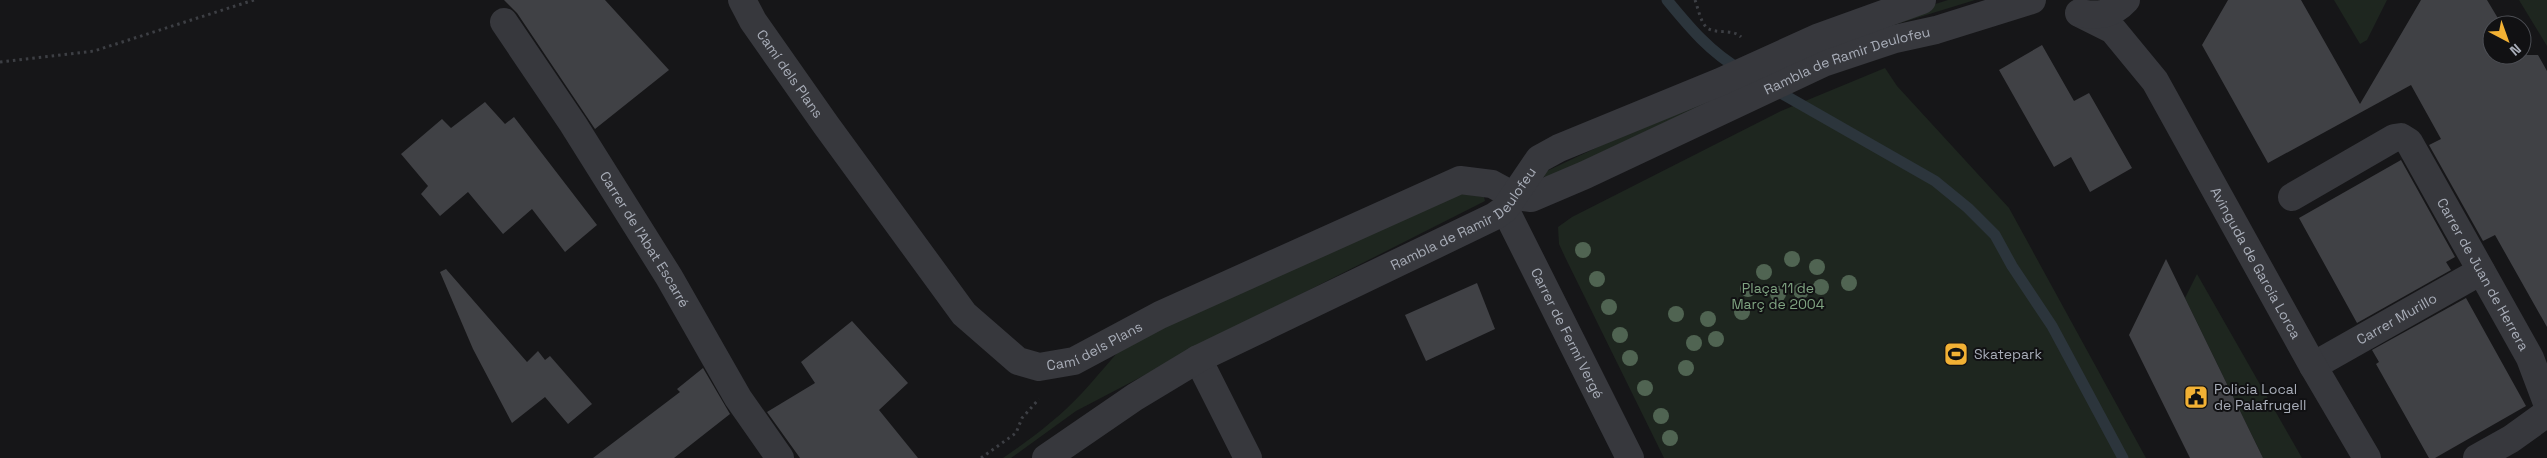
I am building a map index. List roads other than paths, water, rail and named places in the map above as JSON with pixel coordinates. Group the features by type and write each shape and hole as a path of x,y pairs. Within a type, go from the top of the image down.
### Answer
{"street":[{"name":"Camí dels Plans","path":"742,0 753,21 826,125 964,314 1018,361 1039,367 1074,361 1160,315 1460,180 1492,184 1516,201"},
{"name":"Rambla de Ramir Deulofeu","path":"1516,201 1528,173 1539,159 1546,155 1720,82 1837,30 1922,0"},
{"name":"Rambla de Ramir Deulofeu","path":"1046,458 1135,396 1198,359 1456,235 1516,201 1585,175 1823,62 1886,41 1936,30 2032,0"},
{"path":"2072,6 2102,15 2115,10 2126,0"},
{"name":"Avinguda de García Lorca","path":"2133,0 2133,24 2146,68"},
{"name":"Avinguda de García Lorca","path":"2072,6 2113,30 2156,81 2313,366 2367,458"},
{"name":"Carrer de l'Abat Escarré","path":"504,22 573,124 669,277 738,398 780,458"},
{"name":"Carrer de Juan de Herrera","path":"2292,197 2394,138 2401,137 2409,142 2530,358 2547,403"},
{"name":"Carrer de Fermí Vergé","path":"1516,201 1630,458"},
{"name":"Carrer Murillo","path":"2313,366 2481,271"},
{"path":"1198,359 1248,458"},
{"path":"2477,458 2511,438 2547,413"}],"waterway":[{"path":"1667,0 1692,30 1710,47 1741,70"},
{"path":"1772,88 1935,181 1968,208 1995,235 2012,266 2052,326 2123,458"}],"place":[{"name":"Skatepark","path":"1956,354"},
{"name":"Policia Local de Palafrugell","path":"2196,397"}],"park label":[{"name":"Plaça 11 de Març de 2004","path":"1778,296"}]}
